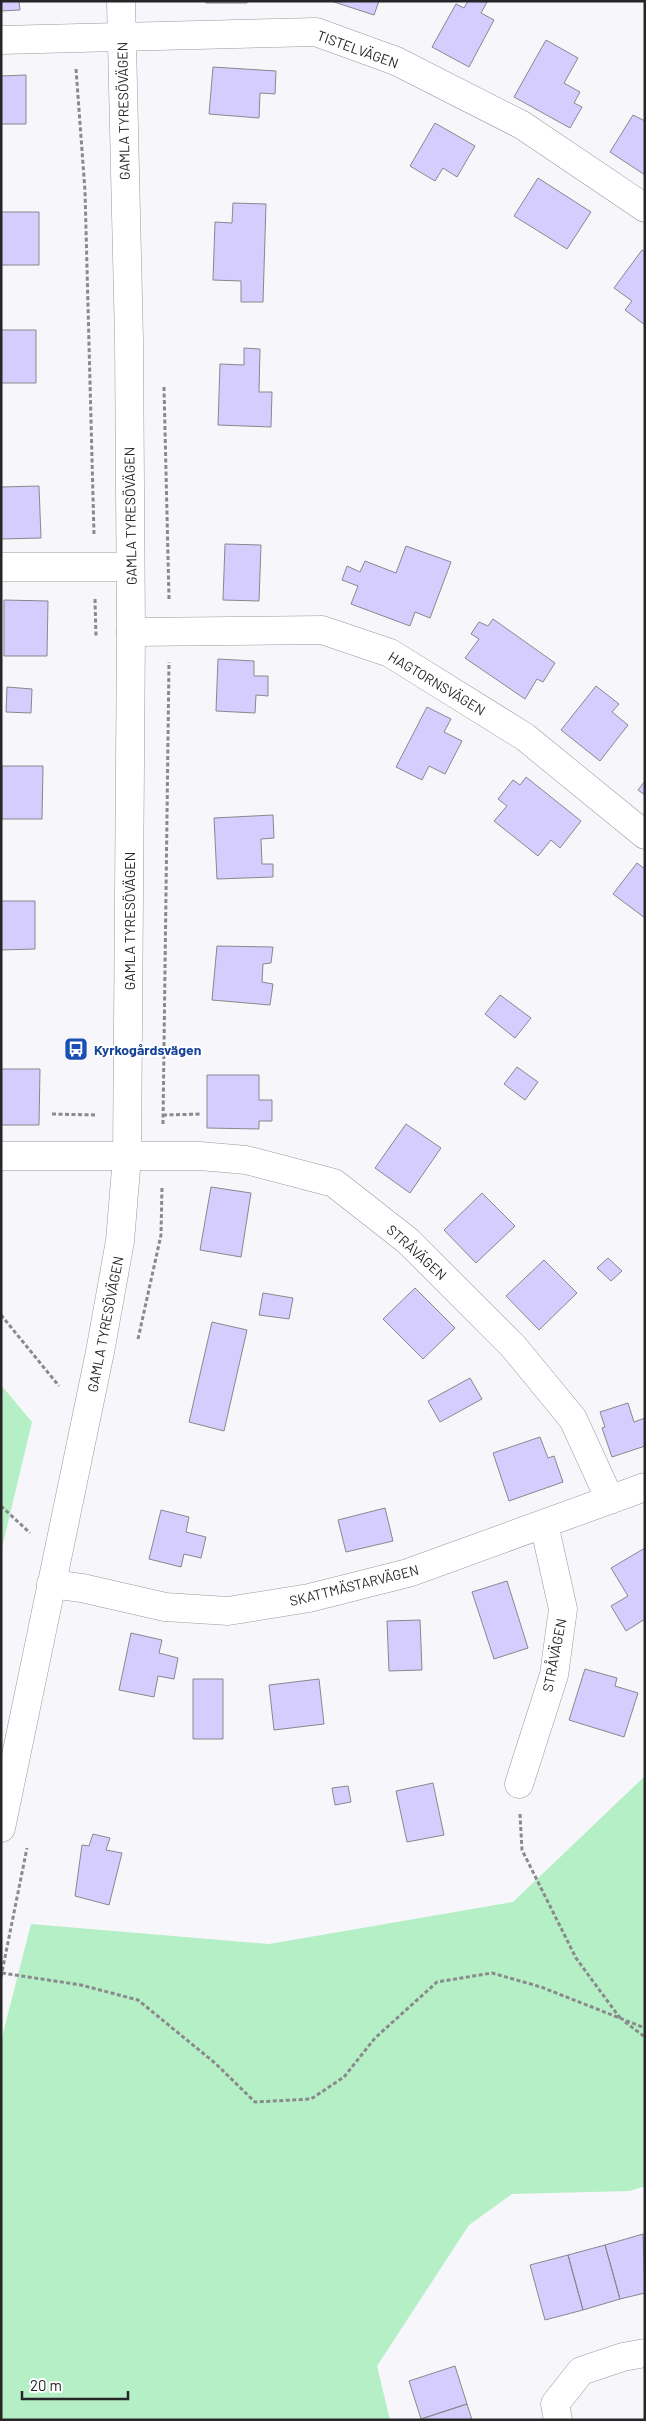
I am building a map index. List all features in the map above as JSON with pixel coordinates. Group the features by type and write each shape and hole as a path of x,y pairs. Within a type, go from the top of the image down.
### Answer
{"street":[{"name":"GAMLA TYRESÖVÄGEN","path":"1,1828 100,1352 117,1260 127,1157 132,632 129,340 121,1"},
{"name":"TISTELVÄGEN","path":"1,40 316,32 396,61 522,125 645,208"},
{"path":"1,567 130,566"},
{"name":"HAGTORNSVÄGEN","path":"132,632 322,630 390,653 525,736 645,835"},
{"path":"1,1156 127,1157"},
{"name":"STRÅVÄGEN","path":"127,1157 200,1156 246,1160 334,1183 408,1241 513,1346 573,1419 610,1500"},
{"name":"SKATTMÄSTARVÄGEN","path":"51,1584 82,1588 165,1606 228,1611 309,1598 408,1573 645,1486"},
{"name":"STRÅVÄGEN","path":"519,1784 554,1675 563,1609 544,1524"},
{"path":"558,2420 555,2404 581,2371 623,2357 645,2353"}],"path":[{"path":"74,38 85,191 96,644"},
{"path":"91,1156 93,1105"},
{"path":"1,1315 64,1392"},
{"path":"1,1506 31,1534"},
{"path":"29,1543 33,1524"},
{"path":"519,1784 522,1850 576,1958 621,2019 645,2037"},
{"path":"2,1972 81,1985 138,2000 215,2064 255,2102 311,2099 344,2077 375,2038 437,1982 492,1973 541,1987 645,2028"}],"green space":[{"path":"1,1385 32,1422 1,1552"},
{"path":"645,1776 645,2186 630,2191 512,2194 469,2225 377,2366 390,2420 1,2420 1,2041 31,1924 269,1944 513,1902"}],"building":[{"path":"1,1 19,1 20,10 1,11"},
{"path":"206,1 247,1 247,3 206,3"},
{"path":"331,1 379,1 374,15"},
{"path":"468,1 487,2 481,13 494,20 469,67 432,47 456,4 464,8"},
{"path":"546,40 578,58 564,83 580,92 574,103 582,107 570,128 514,97"},
{"path":"213,67 276,71 275,94 260,93 259,118 209,114"},
{"path":"26,75 26,124 1,124 1,76"},
{"path":"633,115 645,121 645,175 610,152"},
{"path":"435,123 475,146 457,177 443,168 435,181 410,166"},
{"path":"538,178 591,212 567,249 514,216"},
{"path":"233,203 266,204 263,302 241,302 241,281 213,280 215,222 232,223"},
{"path":"1,212 39,212 39,265 1,265"},
{"path":"642,250 645,252 645,325 625,310 632,301 614,288"},
{"path":"1,330 36,330 36,383 1,383"},
{"path":"244,348 260,349 259,392 272,392 271,427 218,425 220,364 244,365"},
{"path":"39,486 41,538 1,539 1,487"},
{"path":"225,544 261,545 259,601 223,600"},
{"path":"406,546 451,562 430,618 415,612 410,626 351,604 358,586 342,580 347,566 360,572 365,561 396,573"},
{"path":"4,600 48,601 47,656 4,656"},
{"path":"493,619 555,663 543,682 537,679 525,699 465,658 479,639 471,634 479,622 488,626"},
{"path":"218,659 254,661 254,676 268,676 268,696 256,695 255,713 216,711"},
{"path":"596,686 619,704 612,712 628,725 600,761 561,730"},
{"path":"7,687 32,689 31,713 6,712"},
{"path":"427,707 451,719 444,732 462,741 445,774 429,766 422,780 396,767"},
{"path":"2,766 43,766 42,819 2,819"},
{"path":"526,777 581,821 560,848 551,840 538,856 494,821 507,806 498,799 513,780 520,785"},
{"path":"645,781 645,795 638,790"},
{"path":"273,815 274,838 261,839 262,864 273,864 273,877 217,879 214,818"},
{"path":"637,863 645,869 645,918 613,894"},
{"path":"1,901 35,901 35,949 1,950"},
{"path":"217,946 273,947 271,963 263,964 262,982 273,984 270,1005 212,1000"},
{"path":"500,995 531,1018 515,1038 485,1014"},
{"path":"517,1067 538,1082 525,1100 504,1084"},
{"path":"1,1069 40,1069 39,1125 1,1125"},
{"path":"207,1075 259,1075 259,1100 272,1100 272,1121 259,1121 259,1129 207,1128"},
{"path":"406,1124 441,1148 410,1193 375,1168"},
{"path":"211,1187 251,1193 241,1257 200,1250"},
{"path":"482,1193 515,1226 476,1263 444,1230"},
{"path":"608,1258 622,1271 611,1281 597,1268"},
{"path":"544,1260 577,1293 539,1330 506,1296"},
{"path":"415,1288 455,1328 423,1359 383,1319"},
{"path":"263,1293 293,1298 289,1319 259,1315"},
{"path":"212,1322 247,1330 224,1431 189,1422"},
{"path":"470,1378 482,1399 440,1422 428,1401"},
{"path":"628,1403 634,1422 645,1418 645,1446 612,1457 602,1428 605,1427 600,1412"},
{"path":"540,1437 548,1458 554,1456 563,1482 509,1501 493,1453"},
{"path":"385,1508 393,1541 346,1552 338,1520"},
{"path":"161,1510 189,1517 186,1532 206,1537 201,1558 184,1554 181,1567 149,1559"},
{"path":"645,1548 645,1619 626,1631 611,1606 628,1596 611,1568"},
{"path":"507,1581 528,1648 494,1659 472,1592"},
{"path":"420,1620 422,1670 389,1671 387,1621"},
{"path":"131,1633 162,1640 159,1653 178,1658 174,1679 158,1676 154,1697 119,1690"},
{"path":"585,1669 617,1678 615,1686 638,1693 624,1737 569,1720"},
{"path":"193,1679 223,1679 223,1739 193,1739"},
{"path":"319,1679 324,1724 274,1730 269,1685"},
{"path":"433,1783 444,1835 407,1842 396,1791"},
{"path":"348,1786 351,1802 335,1805 332,1788"},
{"path":"93,1834 110,1838 106,1850 122,1853 109,1905 75,1896 82,1845 89,1846"},
{"path":"643,2234 645,2293 620,2299 605,2245"},
{"path":"605,2245 620,2299 583,2310 568,2255"},
{"path":"568,2255 583,2310 545,2320 530,2265"},
{"path":"455,2366 467,2404 421,2419 409,2381"},
{"path":"467,2404 472,2420 421,2419"}],"place":[{"name":"Kyrkogårdsvägen","path":"76,1049"}]}
